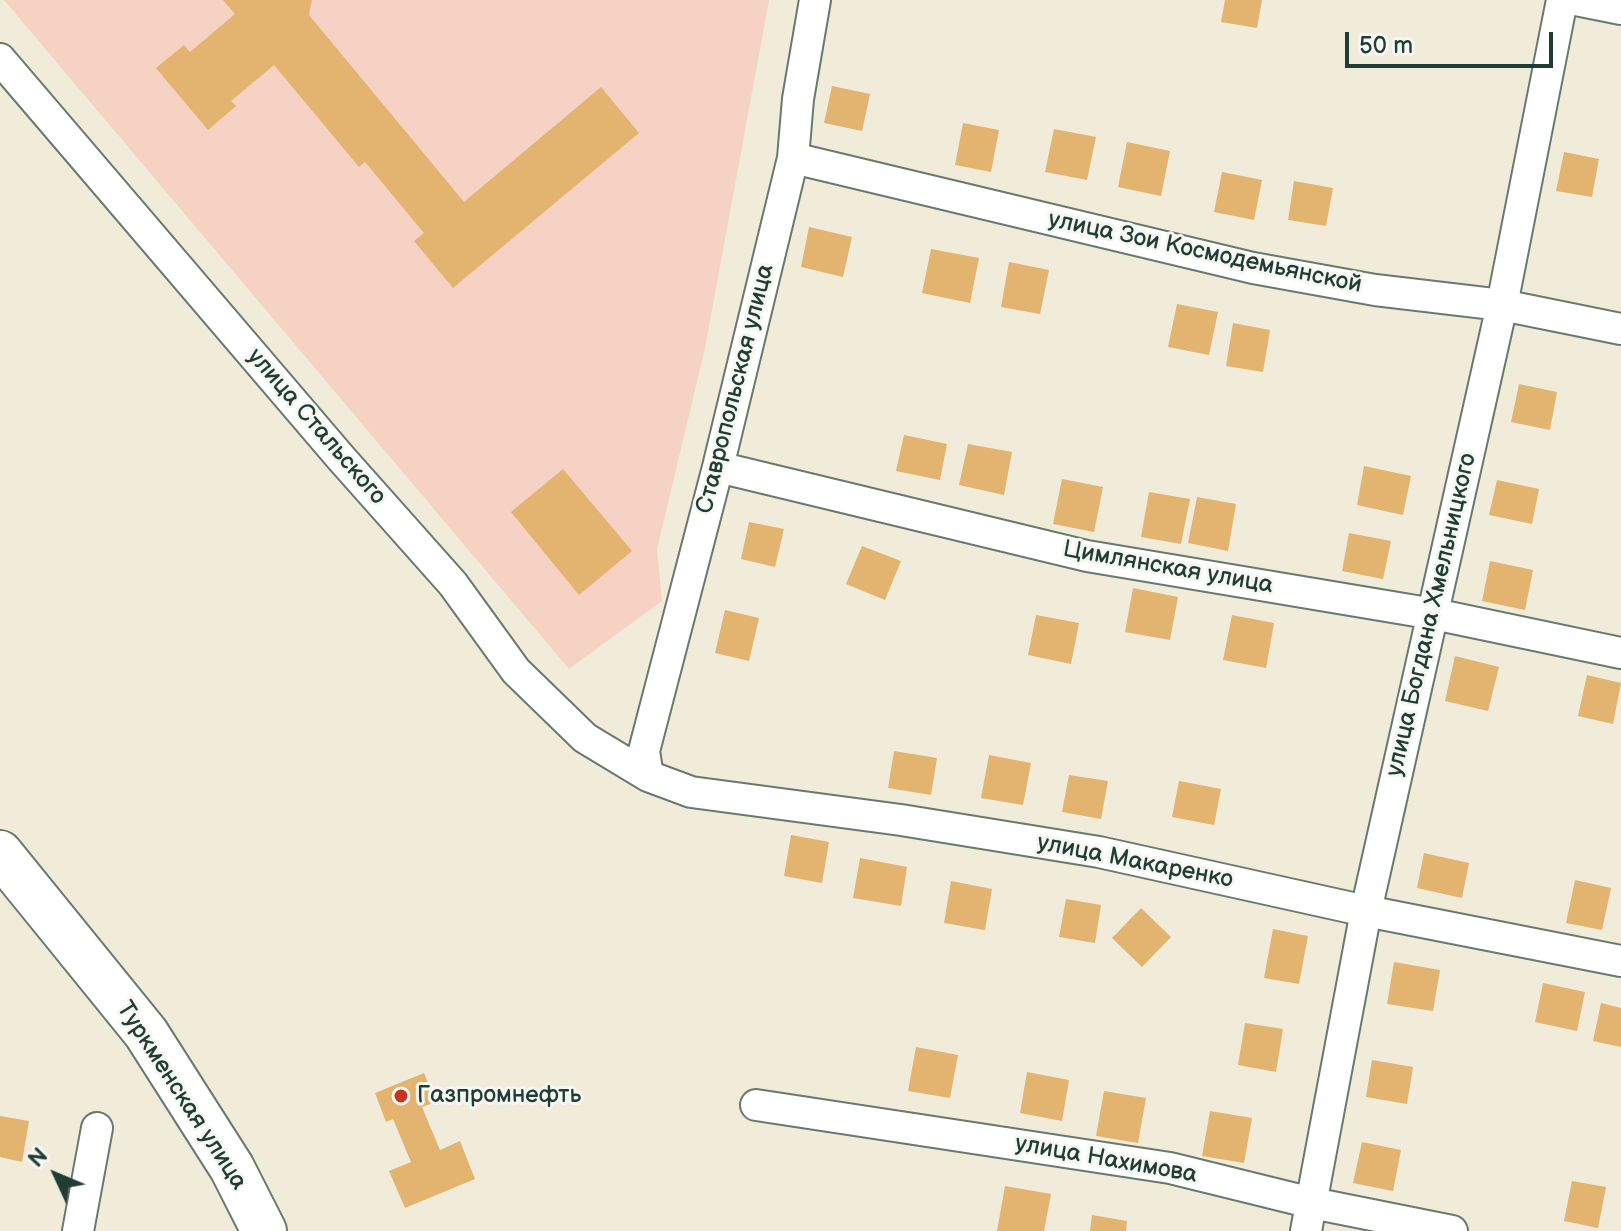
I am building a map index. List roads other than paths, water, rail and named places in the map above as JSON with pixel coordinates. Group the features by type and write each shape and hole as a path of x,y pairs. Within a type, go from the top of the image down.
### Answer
{"main road":[{"name":"Туркменская улица","path":"0,853 146,1033 232,1168 264,1231"}],"street":[{"name":"Ставропольская улица","path":"648,776 644,751 718,467 793,158 798,99 815,0"},
{"name":"улица Богдана Хмельницкого","path":"1309,1217 1366,911 1502,305 1562,0"},
{"path":"1576,0 1621,9"},
{"name":"улица Стальского","path":"0,59 341,458 453,584 516,671 585,738 648,776"},
{"name":"улица Зои Космодемьянской","path":"793,158 1253,268 1375,290 1502,305 1621,329"},
{"name":"Цимлянская улица","path":"718,467 1087,556 1434,614 1621,653"},
{"name":"улица Макаренко","path":"648,776 691,792 901,820 1099,852 1366,911 1621,961"},
{"name":"улица Нахимова","path":"756,1105 1170,1168 1309,1217 1452,1231"},
{"path":"78,1231 97,1128"}],"place":[{"name":"Газпромнефть","path":"401,1096"}]}
